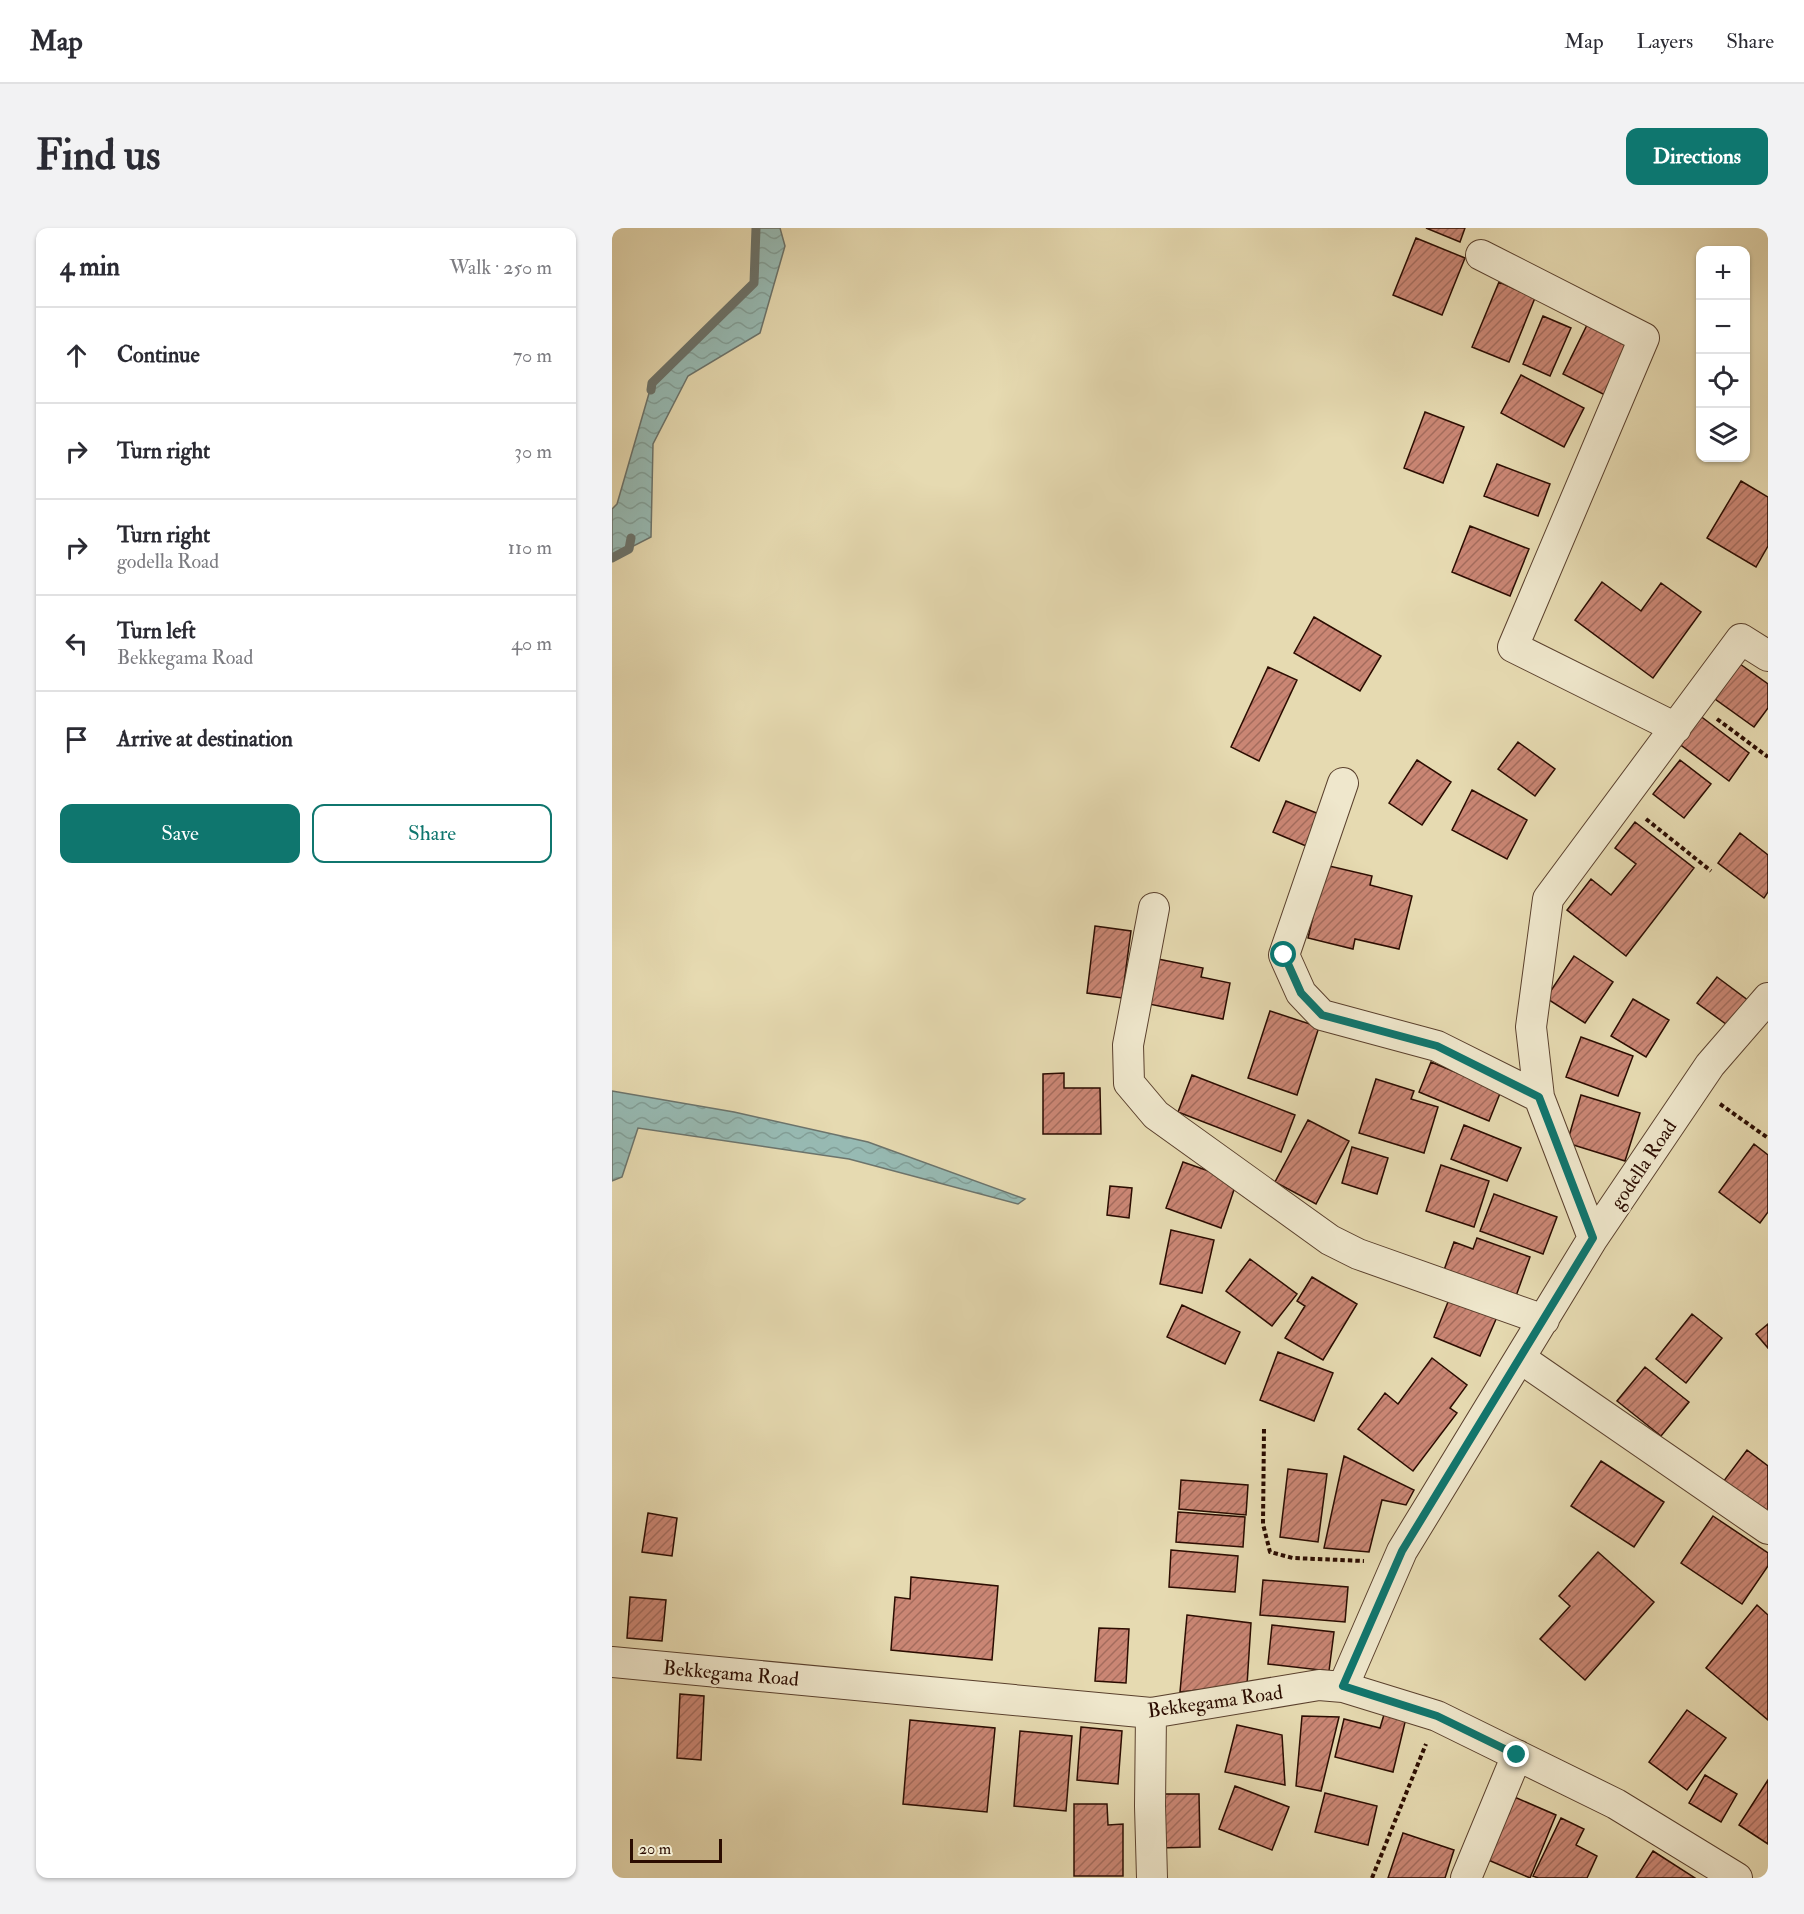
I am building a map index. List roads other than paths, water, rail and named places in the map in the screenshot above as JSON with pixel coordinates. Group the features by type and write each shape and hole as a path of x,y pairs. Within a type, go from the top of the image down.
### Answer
{"street":[{"path":"1481,255 1644,338 1513,647 1676,728"},
{"path":"1593,1238 1539,1097 1530,1027 1548,899 1741,639 1768,656"},
{"path":"1342,783 1284,955 1301,993 1322,1015 1437,1046 1539,1097"},
{"path":"1154,908 1128,1045 1129,1083 1156,1115 1330,1240 1359,1254 1544,1320"},
{"name":"godella Road","path":"1343,1686 1402,1551 1593,1238 1710,1065 1768,998"},
{"path":"1520,1358 1768,1529"},
{"name":"Bekkegama Road","path":"612,1662 1151,1713 1319,1685 1343,1686 1437,1716 1616,1804 1737,1878"},
{"path":"1151,1713 1152,1878"},
{"path":"1466,1878 1517,1755"}],"water":[{"path":"756,228 780,228 785,246 760,333 688,376 653,444 651,537 612,557 612,509 617,504 652,383 754,283"},
{"path":"612,1091 734,1112 868,1142 1025,1199 1018,1204 849,1159 638,1128 622,1177 612,1181"}],"waterway":[{"path":"651,390 652,383 754,283 756,228"},
{"path":"612,558 629,549 631,538"}]}
